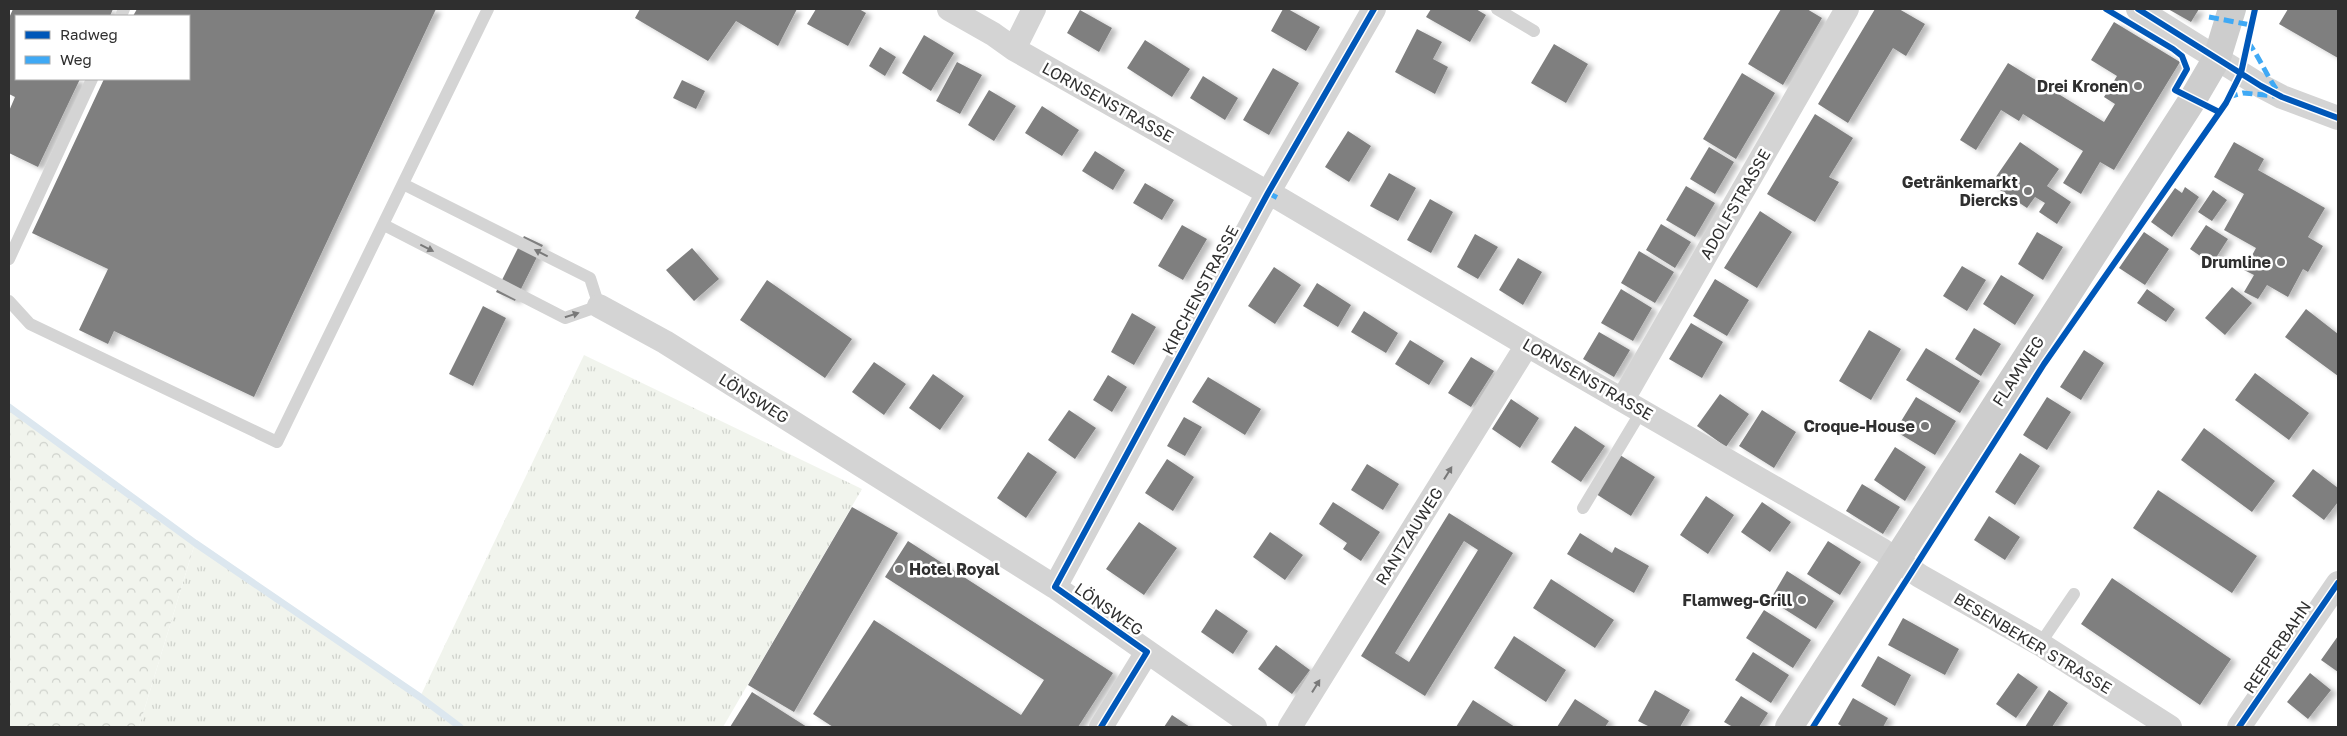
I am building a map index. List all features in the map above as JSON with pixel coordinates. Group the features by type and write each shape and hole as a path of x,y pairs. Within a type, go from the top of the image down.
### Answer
{"main road":[{"name":"FLAMWEG","path":"1789,727 2217,58 2232,9"}],"street":[{"name":"LORNSENSTRASSE","path":"949,9 993,34 1014,49 1274,196 1882,550 1895,561"},
{"path":"1014,49 1034,9"},
{"name":"KIRCHENSTRASSE","path":"1054,587 1274,196 1374,9"},
{"name":"ADOLFSTRASSE","path":"1632,405 1847,9"},
{"path":"2138,9 2282,97 2338,118"},
{"name":"LÖNSWEG","path":"599,306 665,342 1054,587 1255,727"},
{"name":"RANTZAUWEG","path":"1290,727 1527,345"},
{"name":"BESENBEKER STRASSE","path":"1895,561 2040,644 2170,727"},
{"name":"REEPERBAHN","path":"2239,727 2338,583"},
{"path":"1102,727 1147,652"}],"lane":[{"path":"9,301 30,324 277,442 488,9"},
{"path":"1497,9 1534,31"},
{"path":"9,259 92,80"},
{"path":"384,225 565,318 599,306 590,278 403,184"},
{"path":"1583,508 1632,405"},
{"path":"2040,644 2074,594"}],"green space":[{"path":"584,355 862,489 723,727 139,727 195,543 420,697"},
{"path":"9,407 195,543 139,727 9,727"}],"building":[{"path":"13,9 113,9 110,15 15,15 15,80 80,80 38,167 9,153 9,111 15,97 9,94 9,18"},
{"path":"137,9 436,9 254,397 114,331 108,344 79,330 108,269 32,233 104,80 190,80 190,15 134,15"},
{"path":"640,9 797,9 778,46 736,21 708,61 635,18"},
{"path":"816,9 859,9 866,13 848,46 807,24"},
{"path":"1283,9 1288,9 1320,27 1306,51 1271,31"},
{"path":"1431,9 1476,9 1486,15 1470,42 1426,17"},
{"path":"1781,9 1807,9 1822,18 1783,85 1748,64"},
{"path":"1875,9 1899,9 1925,24 1906,56 1893,48 1848,123 1818,104"},
{"path":"2168,9 2199,9 2191,22"},
{"path":"2288,9 2338,9 2338,58 2279,24"},
{"path":"1080,10 1112,28 1099,52 1067,33"},
{"name":"Drei Kronen","path":"2114,22 2180,62 2114,170 2100,162 2081,194 2063,183 2083,151 2023,114 2019,121 2001,110 1976,150 1960,140 2008,63 2104,122 2115,104 2104,97 2117,76 2091,60"},
{"path":"1417,29 1442,42 1433,59 1448,67 1435,94 1395,72"},
{"path":"924,35 954,53 931,91 902,73"},
{"path":"1145,40 1190,69 1172,97 1127,68"},
{"path":"1554,44 1588,64 1566,103 1531,83"},
{"path":"880,47 896,57 885,76 869,66"},
{"path":"957,62 982,75 960,114 936,101"},
{"path":"1273,68 1299,83 1269,135 1243,120"},
{"path":"1742,73 1775,93 1736,159 1703,139"},
{"path":"1203,76 1238,98 1225,120 1190,98"},
{"path":"682,80 705,91 696,109 673,98"},
{"path":"989,90 1016,106 994,141 968,125"},
{"path":"1042,106 1079,130 1062,156 1025,133"},
{"path":"1815,114 1853,138 1829,177 1839,182 1815,222 1767,194"},
{"path":"1348,131 1371,146 1349,182 1325,167"},
{"name":"Getränkemarkt Diercks","path":"2020,142 2059,169 2047,186 2071,202 2057,224 2039,212 2045,203 2035,197 2027,208 1991,184"},
{"path":"2234,142 2264,159 2258,170 2325,208 2308,237 2323,246 2308,272 2303,269 2288,297 2267,285 2258,299 2244,292 2254,275 2244,270 2256,248 2224,230 2244,194 2214,177"},
{"path":"1709,147 1734,162 1715,194 1690,179"},
{"path":"1095,151 1125,170 1113,190 1082,171"},
{"path":"1389,173 1416,188 1398,221 1370,206"},
{"path":"1145,183 1174,200 1162,220 1133,203"},
{"path":"1686,186 1715,203 1695,237 1666,220"},
{"path":"2185,187 2199,197 2172,237 2151,222 2175,188 2182,193"},
{"path":"2213,190 2227,200 2212,221 2198,212"},
{"path":"1430,199 1453,212 1431,253 1407,240"},
{"path":"1760,211 1792,232 1757,288 1724,268"},
{"path":"1661,224 1691,242 1675,268 1646,250"},
{"path":"1182,225 1207,239 1183,280 1158,266"},
{"path":"2206,225 2228,239 2212,264 2190,249"},
{"path":"2037,232 2063,247 2043,280 2018,264"},
{"path":"2144,232 2169,249 2145,285 2119,268"},
{"path":"1475,234 1498,247 1478,279 1457,267"},
{"path":"524,236 543,245 515,301 496,292"},
{"path":"692,248 719,279 694,301 666,270"},
{"path":"1639,251 1674,272 1655,303 1621,283"},
{"path":"1518,258 1542,272 1523,305 1499,290"},
{"path":"1962,266 1986,280 1967,311 1943,296"},
{"path":"1274,267 1301,285 1275,324 1248,306"},
{"path":"2001,275 2034,295 2015,325 1983,304"},
{"path":"1715,279 1749,300 1727,336 1693,316"},
{"path":"767,280 852,339 825,378 740,320"},
{"path":"1317,283 1351,305 1338,327 1303,306"},
{"path":"2232,287 2252,303 2225,335 2205,318"},
{"path":"1621,289 1652,308 1633,341 1601,323"},
{"path":"2147,289 2175,309 2166,322 2137,303"},
{"path":"483,306 506,318 473,386 449,374"},
{"path":"2306,309 2338,334 2338,376 2285,337"},
{"path":"1364,311 1398,333 1386,353 1351,332"},
{"path":"1132,313 1156,327 1134,365 1111,352"},
{"path":"1691,323 1723,342 1702,378 1669,359"},
{"path":"1974,328 2001,344 1981,376 1955,359"},
{"path":"1869,330 1901,349 1871,400 1839,381"},
{"path":"1599,332 1630,350 1614,377 1583,359"},
{"path":"1410,340 1444,361 1429,385 1395,364"},
{"path":"1926,348 1980,381 1960,413 1906,380"},
{"path":"2084,350 2104,363 2081,400 2060,387"},
{"path":"1471,357 1494,371 1471,407 1448,393"},
{"path":"874,362 906,384 884,415 852,392"},
{"path":"2255,373 2309,413 2289,440 2235,400"},
{"path":"933,374 964,396 940,430 909,408"},
{"path":"1108,375 1127,387 1112,412 1093,400"},
{"path":"1208,377 1261,409 1245,435 1192,402"},
{"path":"1720,394 1749,414 1726,447 1697,426"},
{"name":"Croque-House","path":"1916,397 1956,421 1935,455 1895,431"},
{"path":"2047,397 2071,412 2047,450 2023,435"},
{"path":"1511,399 1539,418 1520,448 1492,429"},
{"path":"1069,410 1096,428 1075,459 1048,440"},
{"path":"1762,410 1796,432 1774,468 1739,446"},
{"path":"1184,417 1202,427 1185,456 1167,446"},
{"path":"1575,426 1605,446 1581,482 1551,462"},
{"path":"2204,428 2275,481 2252,512 2181,460"},
{"path":"1895,447 1926,467 1905,501 1874,480"},
{"path":"1028,452 1057,472 1026,518 997,498"},
{"path":"2020,453 2040,466 2015,505 1995,492"},
{"path":"1620,455 1655,477 1631,516 1596,494"},
{"path":"1167,459 1194,477 1173,511 1145,493"},
{"path":"1367,464 1399,484 1383,510 1351,490"},
{"path":"2313,469 2338,488 2338,502 2324,520 2292,496"},
{"path":"1862,484 1900,507 1883,534 1846,511"},
{"path":"2158,490 2257,556 2232,593 2133,528"},
{"path":"1706,496 1734,515 1708,554 1680,535"},
{"path":"1333,502 1380,532 1361,561 1343,549 1347,543 1319,524"},
{"path":"1762,502 1791,522 1770,552 1741,532"},
{"path":"852,507 898,533 794,712 748,685"},
{"path":"1449,513 1513,553 1425,696 1361,656","holes":["1464,541 1478,550 1409,662 1395,653"]},
{"path":"1989,516 2020,537 2005,560 1974,540"},
{"path":"1139,522 1177,548 1144,595 1106,569"},
{"path":"1270,532 1303,555 1285,580 1253,557"},
{"path":"1580,533 1612,553 1615,547 1649,566 1634,593 1567,554"},
{"name":"Hotel Royal","path":"908,541 1113,673 1078,727 833,727 813,714 874,620 1021,715 1044,680 885,577"},
{"path":"1828,541 1861,562 1840,595 1807,574"},
{"name":"Flamweg-Grill","path":"1787,571 1834,601 1816,629 1770,600"},
{"path":"2112,578 2231,659 2200,705 2081,624"},
{"path":"1551,579 1614,620 1595,648 1533,608"},
{"path":"1216,609 1248,631 1233,654 1201,632"},
{"path":"1764,610 1811,640 1793,668 1746,638"},
{"path":"1903,618 1959,649 1945,675 1888,645"},
{"path":"1514,636 1566,670 1546,702 1494,668"},
{"path":"2338,636 2338,672 2321,660"},
{"path":"1276,645 1310,670 1292,694 1258,669"},
{"path":"1753,652 1789,675 1771,703 1735,680"},
{"path":"1878,656 1911,675 1895,706 1861,686"},
{"path":"2018,673 2038,687 2016,718 1996,704"},
{"path":"2310,673 2331,690 2308,719 2287,702"},
{"path":"1655,690 1690,710 1680,727 1650,727 1638,721"},
{"path":"2049,690 2068,703 2052,727 2025,727"},
{"path":"752,692 807,727 730,727"},
{"path":"1741,696 1768,713 1759,727 1733,727 1724,722"},
{"path":"1853,698 1888,718 1883,727 1843,727 1838,724"},
{"path":"1575,699 1609,721 1605,727 1557,727"},
{"path":"1473,700 1490,711 1515,727 1456,727"},
{"path":"1172,715 1190,727 1164,727"}],"waterway":[{"path":"9,407 195,543 420,697 460,727"}],"marked path":[{"path":"2209,17 2251,25"},
{"path":"2248,42 2279,93"},
{"path":"2228,97 2243,93 2275,96"},
{"path":"1268,193 1280,199"}],"cycle path":[{"path":"1101,727 1147,652 1055,587 1268,193 1374,9"},
{"path":"2106,9 2182,56 2187,69 2175,90 2219,112"},
{"path":"2138,9 2261,86 2282,97 2338,118"},
{"path":"1813,727 2044,364 2226,103 2241,73 2255,9"},
{"path":"2239,727 2338,583"}],"place":[{"name":"Drei Kronen","path":"2138,86"},
{"name":"Getränkemarkt Diercks","path":"2028,191"},
{"name":"Drumline","path":"2281,262"},
{"name":"Croque-House","path":"1925,426"},
{"name":"Hotel Royal","path":"899,569"},
{"name":"Flamweg-Grill","path":"1802,600"}]}
